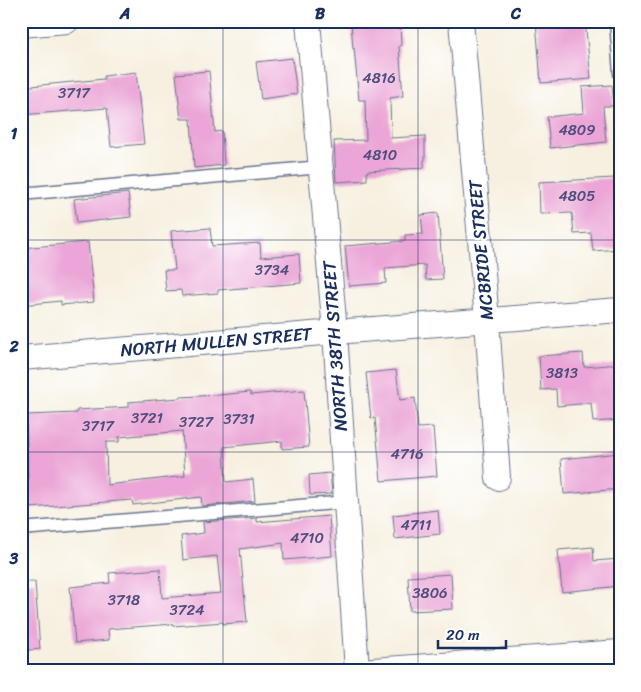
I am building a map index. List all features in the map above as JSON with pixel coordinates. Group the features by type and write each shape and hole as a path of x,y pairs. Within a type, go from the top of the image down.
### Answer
{"street":[{"path":"21,25 68,21"},
{"name":"NORTH 38TH STREET","path":"308,21 335,332 359,671"},
{"name":"MCBRIDE STREET","path":"461,21 487,320 498,478"},
{"name":"NORTH MULLEN STREET","path":"21,358 620,310"},
{"path":"359,671 620,652"}],"lane":[{"path":"616,21 620,74"},
{"path":"21,194 321,167"},
{"path":"21,529 347,502"}],"building":[{"path":"351,21 400,21 401,46 399,46 403,96 390,98 391,138 425,136 424,168 367,171 367,180 336,182 334,141 366,140 365,100 359,100"},
{"path":"536,21 585,21 591,79 541,83"},
{"path":"292,58 297,94 261,99 256,62"},
{"path":"209,71 215,132 222,131 224,165 194,168 191,119 181,119 176,74"},
{"path":"136,72 144,144 111,147 107,108 21,115 21,87 104,79 104,76"},
{"path":"612,85 614,106 603,106 606,142 550,148 547,117 584,113 582,87"},
{"path":"614,178 616,213 620,213 620,249 593,251 591,233 574,234 572,213 540,214 539,182"},
{"path":"128,193 131,217 77,223 74,199"},
{"path":"438,213 443,279 426,280 425,265 385,268 386,283 349,286 345,246 405,241 405,235 423,234 421,215"},
{"path":"210,228 212,246 260,243 261,257 299,254 301,283 218,290 218,293 182,296 181,290 166,291 164,270 175,270 171,231"},
{"path":"88,242 94,302 61,305 61,301 21,305 21,248"},
{"path":"583,353 584,367 620,364 620,420 593,422 591,403 557,406 556,389 541,390 539,356"},
{"path":"396,370 400,400 415,398 418,428 433,427 437,476 381,481 375,418 371,418 366,373"},
{"path":"304,390 309,447 282,449 282,441 224,447 226,482 253,479 255,501 202,506 201,497 133,505 132,500 30,508 27,480 26,415 77,413 77,410 129,407 129,402 180,397 250,392 251,395","holes":["182,431 185,476 107,485 106,442 119,442 119,437"]},
{"path":"620,453 620,489 564,494 561,459"},
{"path":"330,473 332,494 310,495 309,475"},
{"path":"438,510 440,534 395,539 393,515"},
{"path":"329,516 332,556 284,560 283,543 240,549 247,622 173,626 173,624 108,629 109,640 75,643 70,587 110,583 109,573 160,569 162,598 221,593 217,556 183,560 181,536 204,533 203,522 257,518 257,522"},
{"path":"593,547 594,561 620,559 620,586 562,592 558,550"},
{"path":"451,574 453,609 410,611 408,577"},
{"path":"21,582 35,582 40,649 21,651"}]}
